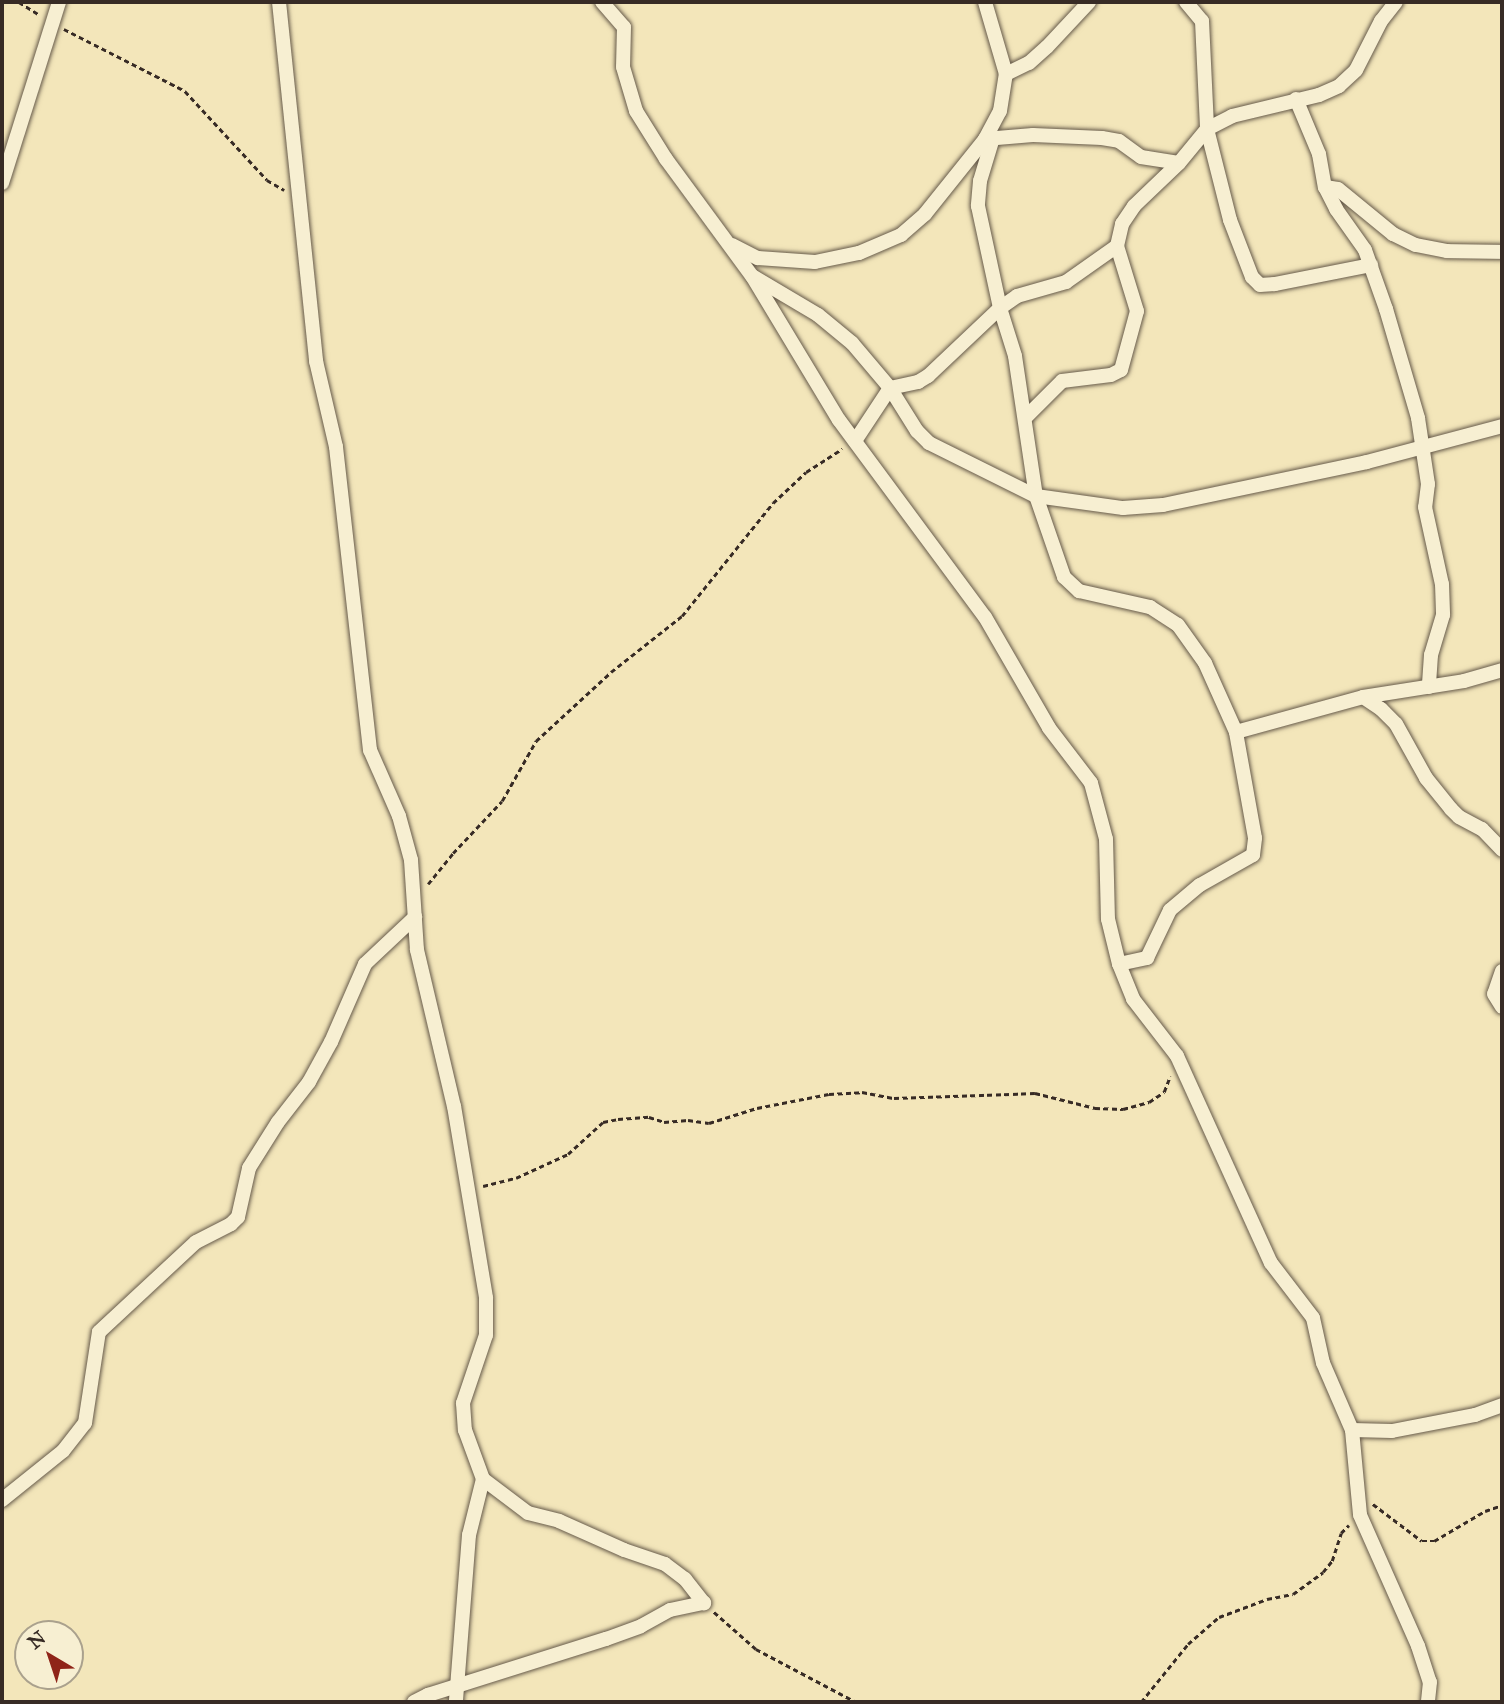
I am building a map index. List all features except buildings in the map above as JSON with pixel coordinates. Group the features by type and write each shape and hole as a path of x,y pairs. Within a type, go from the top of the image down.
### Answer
{"street":[{"path":"2,183 59,2"},
{"path":"279,2 316,361 336,447 349,547 348,573 362,658 370,750 399,817 411,860 417,950 454,1106 470,1189 486,1298 486,1335 463,1403 465,1430 483,1479 528,1513 559,1521 624,1550 665,1564 685,1579 704,1603 670,1611 606,1639 428,1695 414,1702"},
{"path":"602,2 624,27 623,67 636,111 666,159 752,276 818,386 855,441 985,617 1049,728 1091,783 1106,839 1108,919 1118,964 1133,999 1177,1056 1271,1263 1313,1318 1323,1363 1352,1430 1360,1516 1422,1658 1430,1682 1428,1702"},
{"path":"985,2 1006,74 1000,111 989,138 978,206 1000,308 1015,356 1036,496 1063,577 1079,591 1150,607 1178,625 1205,663 1236,733 1255,838 1253,855 1200,885 1170,910 1147,958 1118,964"},
{"path":"1006,74 1029,62 1047,47 1089,2"},
{"path":"1186,2 1202,21"},
{"path":"1197,2 1202,21 1207,129 1230,220 1252,277 1260,285 1371,265"},
{"path":"1026,417 1062,381 1111,375 1121,370 1127,356 1137,311 1117,246 1122,224 1134,206 1179,163 1207,129 1232,116 1320,95 1339,86 1356,70 1381,21 1396,2"},
{"path":"1296,99 1319,154 1325,187 1336,209 1365,250 1371,265 1404,371 1423,448 1429,484 1425,507 1442,584 1443,615 1431,655 1429,687"},
{"path":"730,244 758,258 785,261 816,262 859,253 901,235 925,214 989,138 1033,135 1102,138 1119,141 1141,156 1179,163"},
{"path":"1325,187 1338,189 1393,234 1416,246 1447,251 1502,252"},
{"path":"855,441 890,388 918,382 928,376 1000,308 1017,296 1066,282 1117,246"},
{"path":"752,276 818,315 852,343 890,388 917,431 929,443 1036,496 1123,508 1163,505 1423,448 1502,426"},
{"path":"1236,733 1363,697 1464,681 1502,670"},
{"path":"1363,697 1381,709 1395,724 1426,778 1451,809 1459,817 1482,829 1502,850"},
{"path":"2,1500 63,1451 85,1423 99,1332 196,1242 231,1224 238,1217 249,1168 278,1122 309,1082 346,1012 360,972 415,910"},
{"path":"1502,971 1494,995 1502,1007"},
{"path":"1352,1430 1392,1431 1475,1415 1502,1405"},
{"path":"456,1702 469,1535 483,1479"}],"path":[{"path":"19,2 54,24 185,91 267,180 298,199"},
{"path":"415,910 453,853 502,801 541,736 611,672 682,616 773,503 806,472 855,441"},
{"path":"470,1189 516,1178 568,1154 603,1122 618,1119 649,1117 664,1122 688,1120 709,1124 757,1108 829,1094 862,1092 894,1098 1035,1093 1095,1108 1123,1109 1149,1102 1164,1092 1177,1056"},
{"path":"1358,1494 1422,1541 1434,1541 1485,1511 1502,1506"},
{"path":"1141,1702 1188,1644 1219,1617 1267,1599 1293,1594 1322,1572 1332,1561 1341,1533 1360,1516"},
{"path":"704,1603 756,1649 856,1702"}]}
